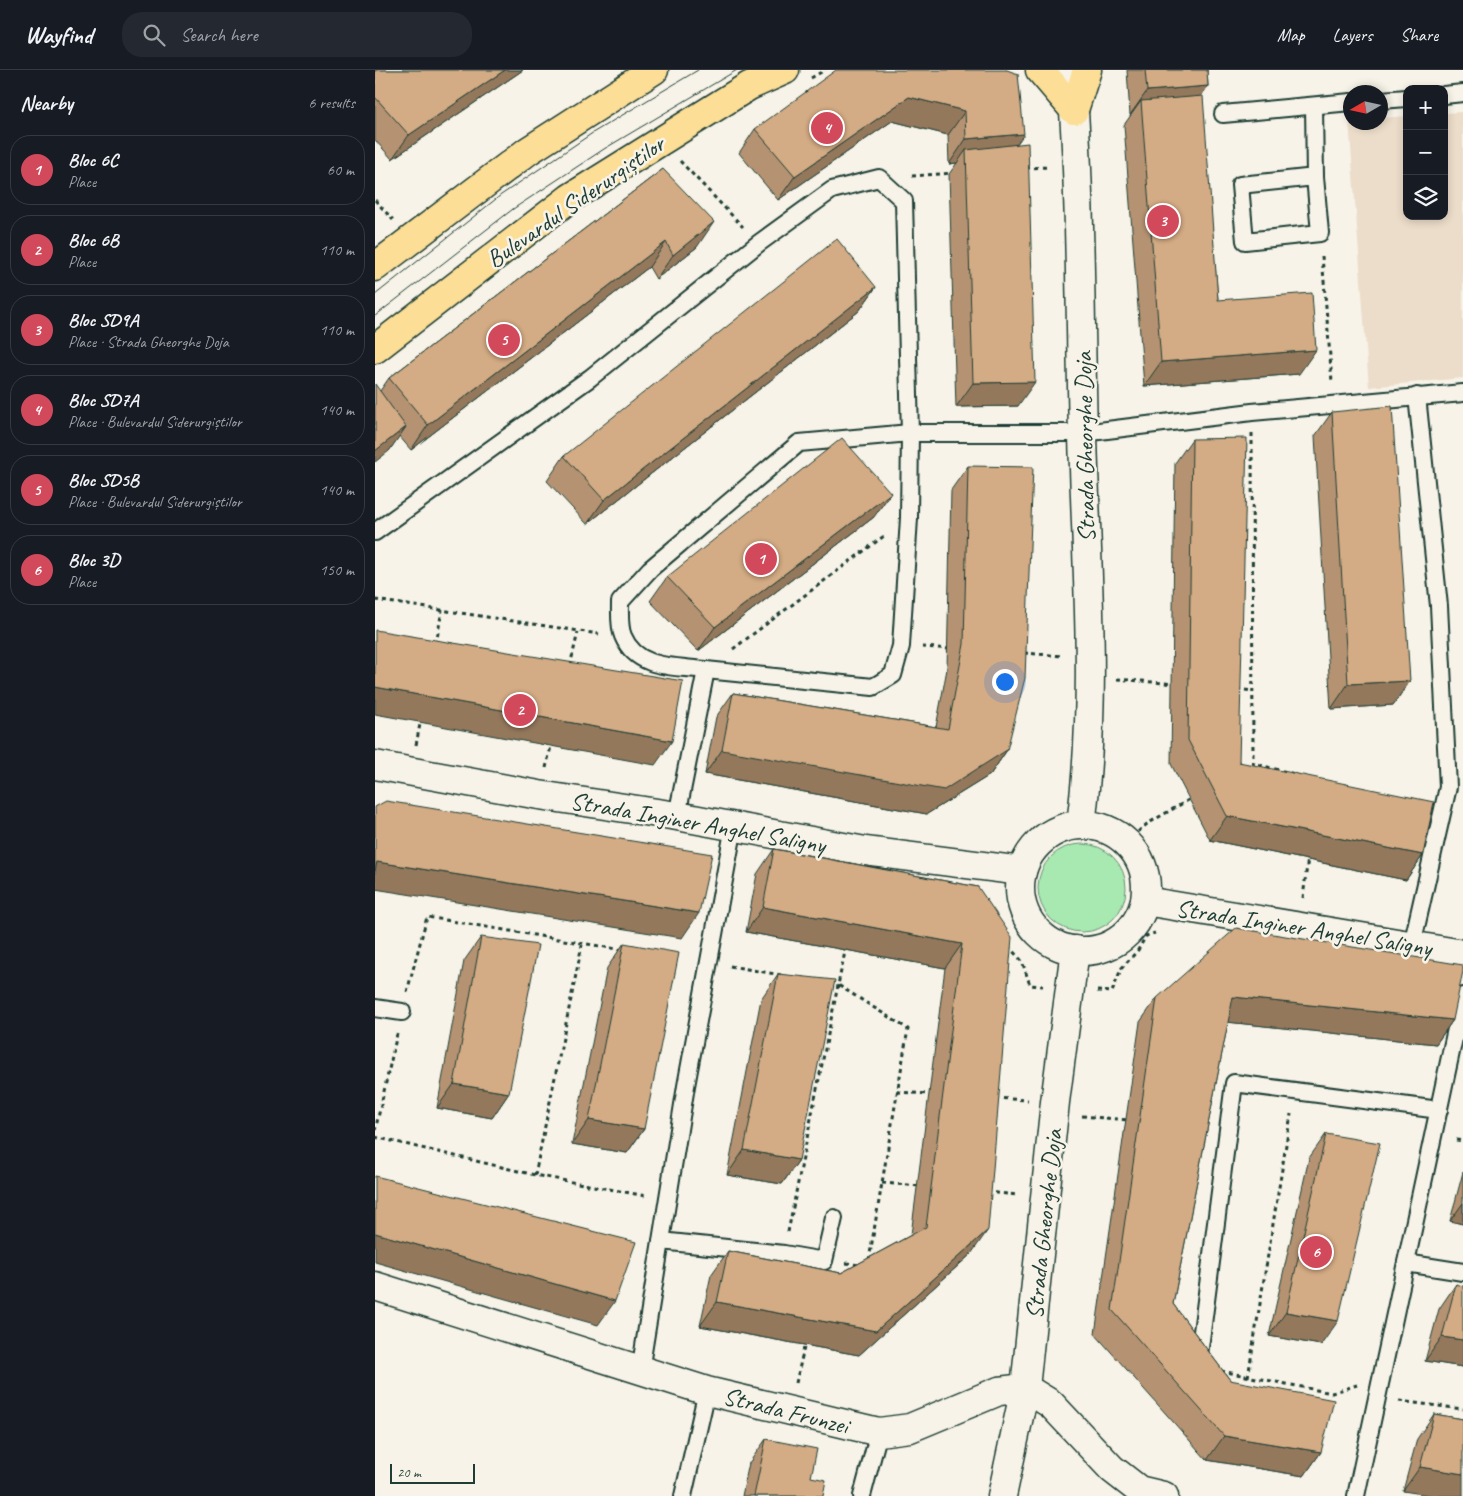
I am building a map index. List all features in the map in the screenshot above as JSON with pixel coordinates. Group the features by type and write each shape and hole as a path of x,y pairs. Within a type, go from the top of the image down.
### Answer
{"main road":[{"path":"375,267 527,151 654,70"},
{"path":"1040,70 1074,110"},
{"path":"1074,110 1087,70"},
{"name":"Bulevardul Siderurgiștilor","path":"375,349 570,198 749,86 795,76"}],"street":[{"name":"Strada Gheorghe Doja","path":"1071,70 1076,165 1090,667 1089,743 1081,824"},
{"name":"Strada Inginer Anghel Saligny","path":"375,765 539,795 677,816 865,851 1022,871"},
{"path":"1081,824 1097,826 1113,832 1126,842 1139,859 1145,879 1145,901 1138,918 1127,933 1111,944 1094,950 1075,950 1057,945 1040,934 1028,919 1021,901 1020,881 1028,856 1038,843 1051,833 1081,824"},
{"name":"Strada Inginer Anghel Saligny","path":"1145,901 1463,954"},
{"name":"Strada Gheorghe Doja","path":"1002,1496 1025,1388 1055,1108 1075,950"},
{"name":"Strada Frunzei","path":"375,1286 707,1391 879,1432 910,1428 999,1391 1025,1388"},
{"path":"1025,1388 1051,1404 1112,1469 1138,1493 1165,1496"}],"lane":[{"path":"1448,95 1463,93"},
{"path":"1388,99 1403,98"},
{"path":"1223,114 1343,103"},
{"path":"1314,106 1315,177 1320,233 1245,242 1240,185 1315,177"},
{"path":"375,532 590,378 759,243 833,190 879,178 904,202 910,433 909,518 901,646 893,675 873,687 647,663 634,653 622,636 619,602 650,569 799,443 910,433 1083,433 1252,412 1463,393"},
{"path":"1412,945 1448,787 1439,606 1417,396"},
{"path":"677,816 706,670"},
{"path":"640,1371 686,1086 710,962 733,826"},
{"path":"1356,1496 1463,996"},
{"path":"375,1008 402,1012"},
{"path":"1197,1365 1234,1083 1439,1110"},
{"path":"661,1241 784,1254 824,1261 834,1218"},
{"path":"1406,1262 1463,1272"},
{"path":"683,1496 707,1391"},
{"path":"862,1496 879,1432"}],"path":[{"path":"795,76 825,70"},
{"path":"660,140 759,243"},
{"path":"1017,169 1076,165"},
{"path":"879,178 958,173"},
{"path":"1320,233 1334,404"},
{"path":"1252,412 1253,763"},
{"path":"706,670 909,518"},
{"path":"375,600 578,632 622,636"},
{"path":"435,648 442,610"},
{"path":"569,670 578,632"},
{"path":"901,646 961,649"},
{"path":"1021,653 1186,685"},
{"path":"1234,689 1254,690"},
{"path":"411,772 422,715"},
{"path":"539,795 553,738"},
{"path":"1245,768 1253,763 1299,775"},
{"path":"1126,842 1147,824 1196,796"},
{"path":"1299,926 1309,848"},
{"path":"375,1131 402,1012 427,917 582,945 631,951"},
{"path":"784,1254 847,940"},
{"path":"535,1175 582,945"},
{"path":"710,962 783,975"},
{"path":"824,1261 868,1265 908,1029 838,985 829,984"},
{"path":"1248,1377 1295,1091"},
{"path":"897,1092 937,1094"},
{"path":"986,1097 1132,1121"},
{"path":"375,1137 535,1175 668,1200"},
{"path":"882,1183 930,1187"},
{"path":"978,1192 1045,1197"},
{"path":"790,1412 807,1336"},
{"path":"1197,1365 1332,1393 1381,1378"},
{"path":"1377,1398 1463,1409"}],"shaded area":[{"path":"1463,112 1463,378 1369,387 1350,130 1388,130 1388,117 1403,116 1403,220 1448,220 1448,113"}],"green space":[{"path":"1082,844 1099,847 1107,851 1119,863 1123,871 1126,888 1123,905 1119,913 1107,925 1099,929 1082,932 1065,929 1057,925 1045,913 1041,905 1038,888 1041,871 1045,863 1057,851 1065,847"}],"building":[{"path":"375,70 505,70 409,135 375,97"},
{"path":"836,70 1007,70 1018,74 1024,134 966,139 965,111 909,97 795,176 755,129"},
{"path":"1145,70 1207,70 1208,86 1147,91"},
{"path":"1203,96 1218,300 1312,293 1316,350 1161,362 1141,101"},
{"path":"1028,143 1035,382 973,383 966,150"},
{"path":"663,169 714,222 673,255 666,242 428,425 389,378"},
{"path":"837,239 876,287 604,500 564,456"},
{"path":"375,384 406,427 375,451"},
{"path":"1392,406 1410,681 1348,684 1332,412"},
{"path":"842,438 891,493 715,627 667,577"},
{"path":"1247,438 1239,762 1434,802 1423,855 1227,816 1188,740 1192,439"},
{"path":"968,466 1033,467 1025,678 1007,750 944,790 722,750 733,693 948,729 964,644"},
{"path":"375,630 683,681 672,741 375,687"},
{"path":"386,801 712,854 699,913 377,862 375,871 375,807"},
{"path":"774,849 978,887 1012,937 988,1230 876,1331 717,1302 728,1251 841,1273 926,1227 962,944 763,907"},
{"path":"1236,928 1463,965 1453,1020 1233,997 1173,1304 1230,1380 1334,1400 1321,1452 1224,1436 1112,1310 1157,998"},
{"path":"481,937 538,945 509,1093 454,1084"},
{"path":"624,943 679,953 644,1129 589,1120"},
{"path":"778,974 835,980 799,1160 744,1150"},
{"path":"1326,1134 1380,1143 1338,1321 1286,1312"},
{"path":"375,1176 636,1242 615,1301 375,1233"},
{"path":"1456,1284 1463,1286 1463,1340 1442,1337"},
{"path":"1434,1414 1463,1419 1463,1474 1420,1467"},
{"path":"766,1439 817,1449 811,1477 826,1480 823,1496 754,1496"}],"tram line":[{"path":"375,295 501,195 594,132 698,70"},
{"path":"375,316 513,209 604,149 737,70"}],"place":[{"name":"Bloc SD7A","path":"827,128"},
{"name":"Bloc SD9A","path":"1163,221"},
{"name":"Bloc SD5B","path":"504,340"},
{"name":"Bloc 6C","path":"761,559"},
{"name":"Bloc 6B","path":"520,710"},
{"name":"Bloc 3D","path":"1316,1252"}]}
